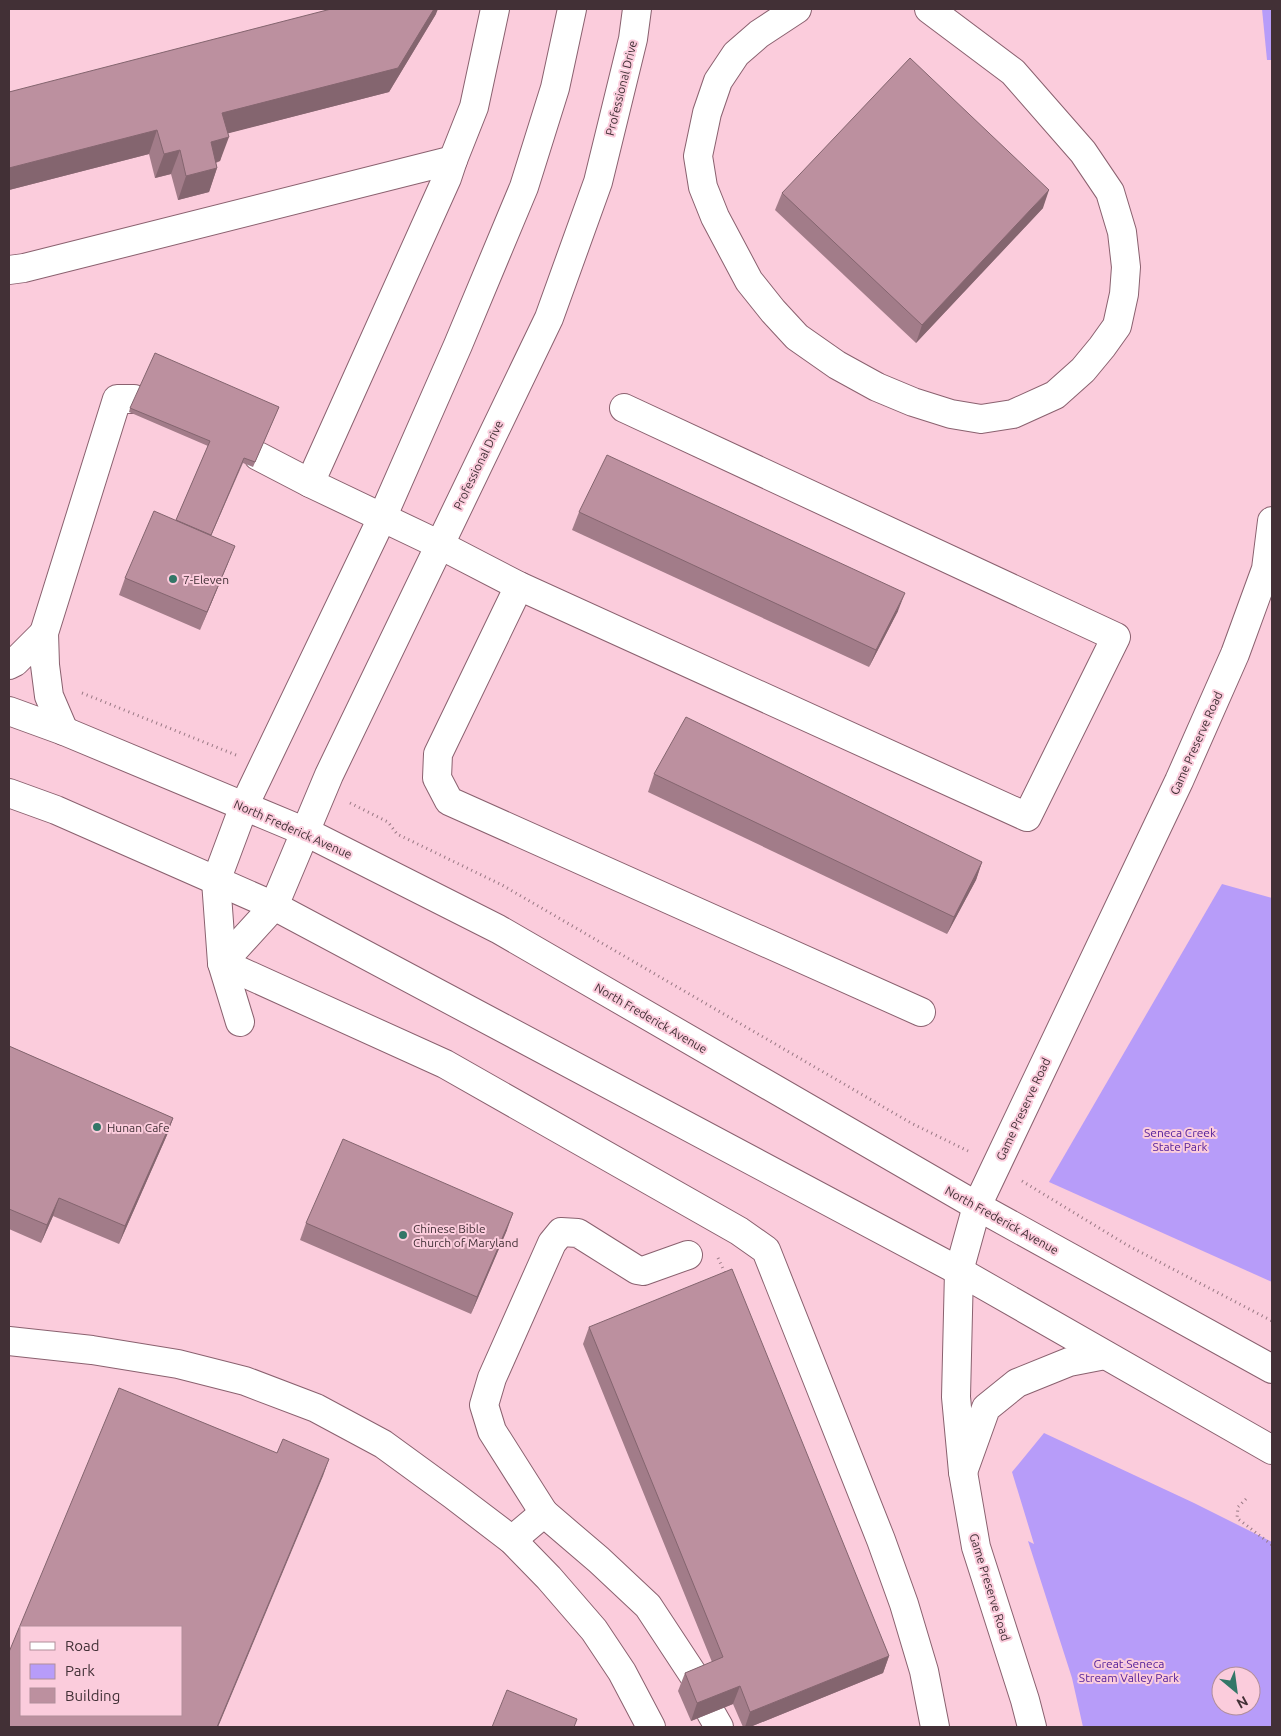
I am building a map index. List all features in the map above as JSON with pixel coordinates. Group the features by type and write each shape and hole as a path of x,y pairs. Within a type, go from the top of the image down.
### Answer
{"street":[{"path":"310,483 447,178 452,160 474,107 495,9"},
{"path":"240,1022 222,963 216,881 244,806 382,518 458,345 524,187 555,88 572,9"},
{"name":"Professional Drive","path":"222,963 274,906 329,775 549,318 598,182 633,39 637,9"},
{"path":"797,9 759,34 736,54 718,80 707,113 698,156 703,187 715,217 750,281 773,311 797,337 837,365 877,387 913,402 951,414 981,419 1014,414 1054,395 1083,370 1102,348 1117,326 1124,294 1126,267 1122,232 1110,192 1083,152 1013,72 929,9"},
{"path":"9,270 24,268 452,160"},
{"path":"64,731 49,696 45,665 44,632 117,399 134,399"},
{"path":"258,456 519,586 1027,817 1116,637 624,408"},
{"name":"Game Preserve Road","path":"1032,1727 976,1547 963,1472 956,1397 958,1271 977,1206 1179,781 1235,654 1266,569 1272,521"},
{"path":"519,586 438,754 437,778 449,801 921,1012"},
{"path":"9,665 15,662 44,632"},
{"name":"North Frederick Avenue","path":"9,711 64,731 306,832 498,929 977,1206 1272,1369"},
{"path":"9,793 56,810 274,906 958,1271 1272,1450"},
{"path":"222,963 445,1064 731,1226 766,1250 904,1604 924,1671 935,1727"},
{"path":"688,1255 643,1272 578,1233 561,1232 552,1243 492,1378 484,1405 492,1430 544,1513 599,1560 648,1606 698,1682"},
{"path":"9,1341 92,1350 178,1364 246,1381 316,1408 383,1444 512,1540 550,1578 594,1630 622,1672 651,1727"},
{"path":"963,1472 986,1408 1016,1383 1069,1362 1105,1355"},
{"path":"512,1540 544,1513"}],"path":[{"path":"1246,1499 1238,1507 1237,1518 1272,1545"}],"green space":[{"path":"1262,9 1272,9 1272,60 1267,60"},
{"name":"Seneca Creek State Park","path":"1222,884 1272,898 1272,1282 1049,1182"},
{"name":"Great Seneca Stream Valley Park","path":"1044,1433 1194,1503 1272,1542 1272,1727 1083,1727 1072,1678 1028,1541 1034,1544 1012,1472"}],"building":[{"path":"331,9 434,9 398,68 222,113 229,137 211,142 217,168 186,176 180,150 164,154 157,130 9,168 9,92"},
{"path":"910,58 1049,190 922,325 782,193"},
{"path":"155,353 279,407 255,462 244,458 211,535 176,520 210,441 130,408"},
{"path":"607,455 905,593 876,650 579,512"},
{"path":"154,511 235,546 207,612 125,578"},
{"path":"686,717 982,862 954,917 654,774"},
{"path":"9,1046 173,1118 125,1226 59,1198 47,1225 9,1209"},
{"name":"Chinese Bible Church of Maryland","path":"343,1139 513,1213 477,1297 306,1223"},
{"path":"732,1269 889,1656 750,1712 740,1686 697,1703 685,1673 723,1657 589,1327"},
{"path":"119,1388 277,1453 283,1439 329,1459 217,1727 9,1727 9,1652"},
{"path":"507,1690 577,1719 574,1727 492,1727"}],"place":[{"name":"7-Eleven","path":"173,579"},
{"name":"Hunan Cafe","path":"97,1127"},
{"name":"Chinese Bible Church of Maryland","path":"403,1235"}]}
